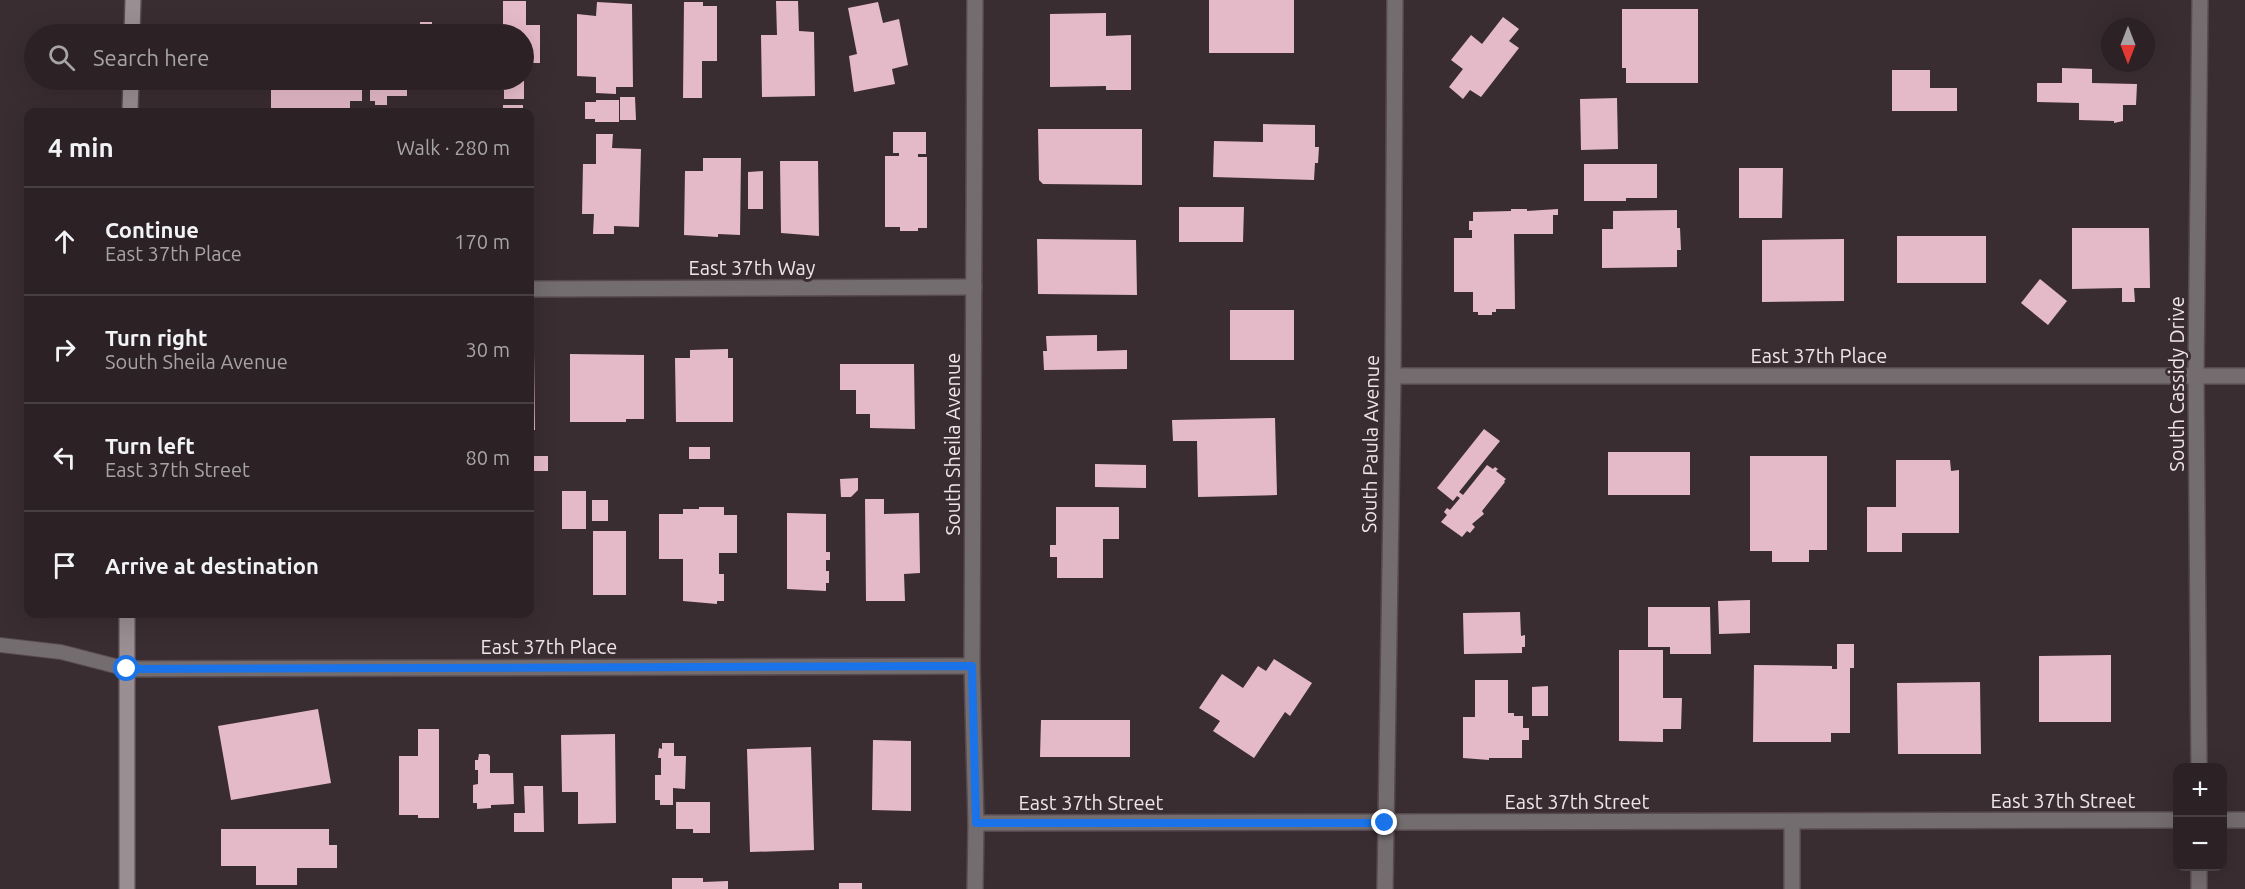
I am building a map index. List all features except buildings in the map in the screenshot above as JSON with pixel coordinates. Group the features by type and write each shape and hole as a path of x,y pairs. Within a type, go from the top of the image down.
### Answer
{"main road":[{"path":"132,0 132,24"},
{"path":"130,90 130,108"},
{"path":"127,618 127,889"}],"street":[{"name":"South Sheila Avenue","path":"975,0 972,666 976,823 975,889"},
{"name":"South Paula Avenue","path":"1385,889 1393,376 1395,0"},
{"name":"South Cassidy Drive","path":"2199,763 2196,376 2200,0"},
{"name":"East 37th Way","path":"534,289 974,287"},
{"name":"East 37th Place","path":"1393,376 2245,376"},
{"name":"East 37th Place","path":"127,669 972,666"},
{"name":"East 37th Street","path":"976,823 2173,820"},
{"path":"2227,820 2245,820"},
{"path":"1792,822 1792,889"},
{"path":"2199,871 2199,889"}],"lane":[{"path":"0,645 61,652 127,669"}],"route":[{"path":"127,669 972,666 976,823 1385,823"}]}
